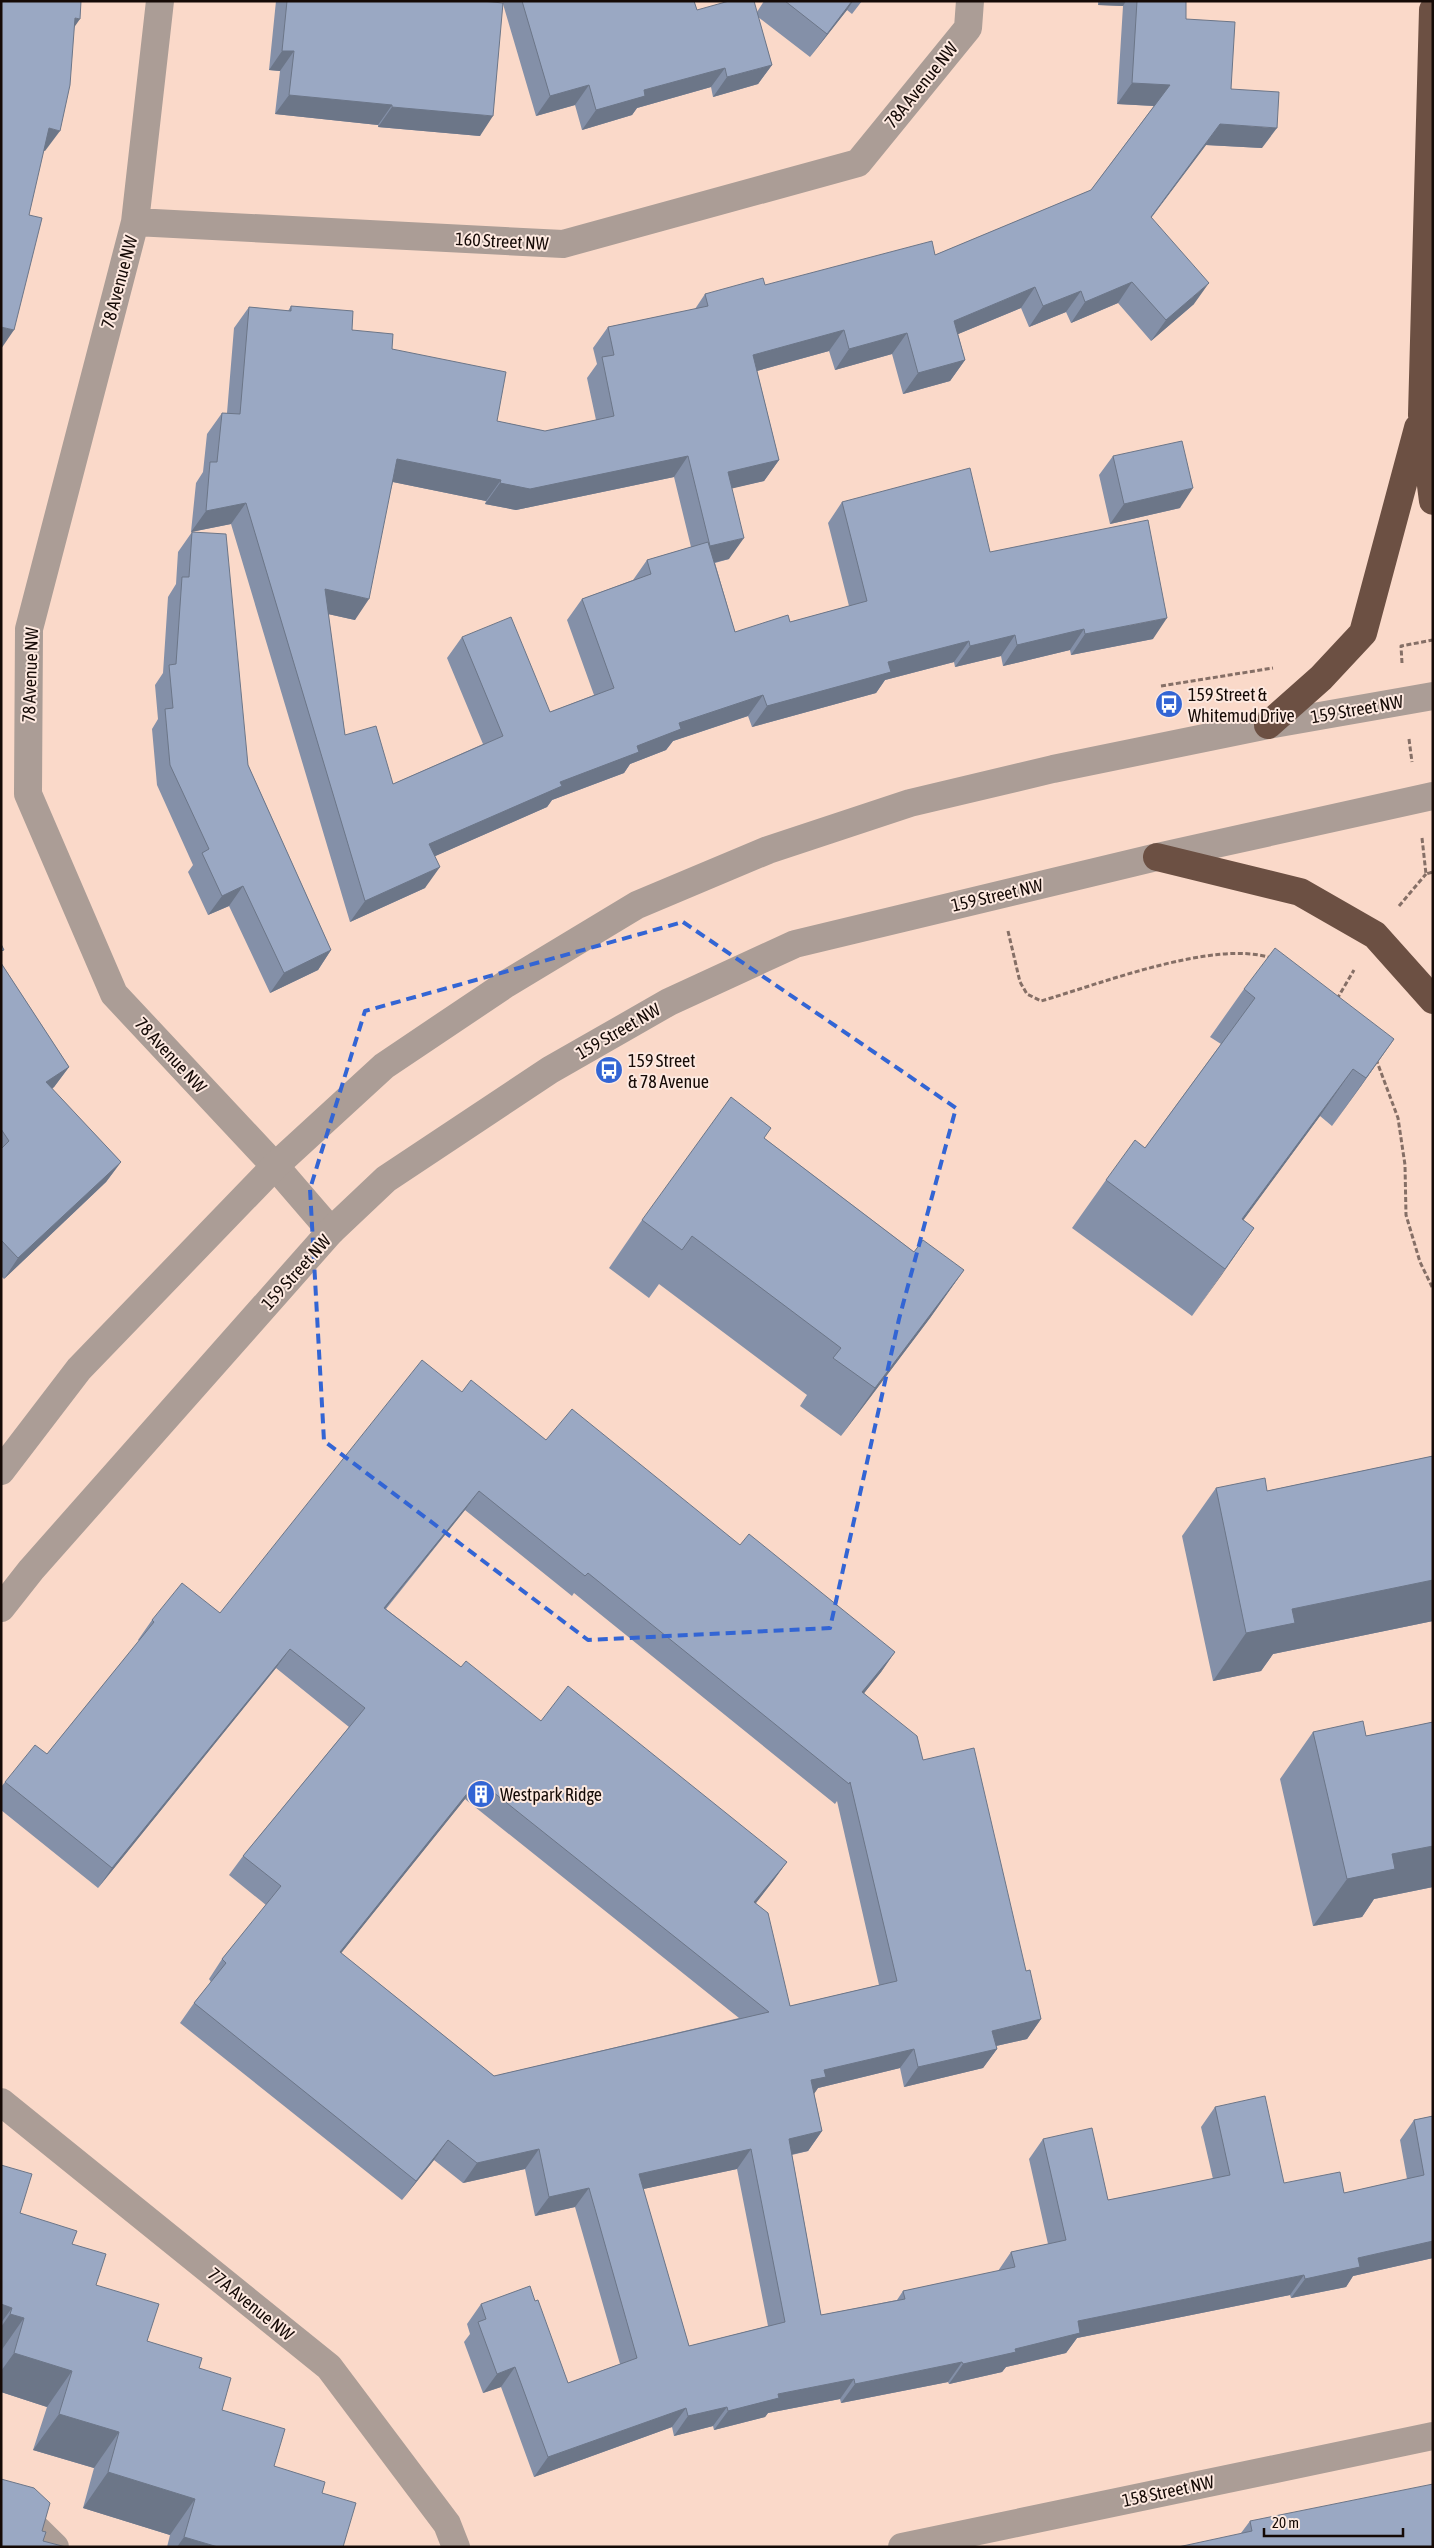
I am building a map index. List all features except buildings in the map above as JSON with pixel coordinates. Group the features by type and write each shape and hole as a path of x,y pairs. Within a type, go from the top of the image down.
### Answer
{"highway":[{"path":"1433,10 1422,415 1433,501"},
{"path":"1268,725 1321,678 1363,633 1422,415"},
{"path":"1157,857 1300,892 1375,935 1433,1000"}],"street":[{"name":"78 Avenue NW","path":"160,1 135,222 29,629 28,794 114,994 275,1166 331,1231"},
{"name":"78A Avenue NW","path":"858,163 968,28 970,1"},
{"name":"160 Street NW","path":"135,222 563,244 858,163"},
{"name":"159 Street NW","path":"1,1471 79,1369 275,1166 384,1066 506,984 637,905 768,850 910,803 1053,769 1268,725 1433,696"},
{"name":"159 Street NW","path":"1,1608 31,1570 331,1231 386,1179 550,1070 669,1002 794,944 998,894 1425,797"},
{"name":"77A Avenue NW","path":"1,2102 329,2367 447,2524 456,2547"},
{"name":"158 Street NW","path":"902,2547 1433,2436"},
{"path":"1,2494 55,2547"}],"path":[{"path":"1433,640 1401,646 1403,701 1425,797 1426,874 1433,872"},
{"path":"998,894 1020,982 1027,994 1042,1001 1190,958 1255,952 1276,960"},
{"path":"1374,1056 1398,1118 1405,1165 1406,1215 1420,1262 1433,1289"}],"highlighted area":[{"path":"683,922 956,1108 899,1319 830,1628 588,1640 324,1441 310,1189 365,1011"}],"place":[{"name":"159 Street & Whitemud Drive","path":"1169,704"},
{"name":"159 Street & 78 Avenue","path":"609,1070"},
{"name":"Westpark Ridge","path":"481,1794"}]}
